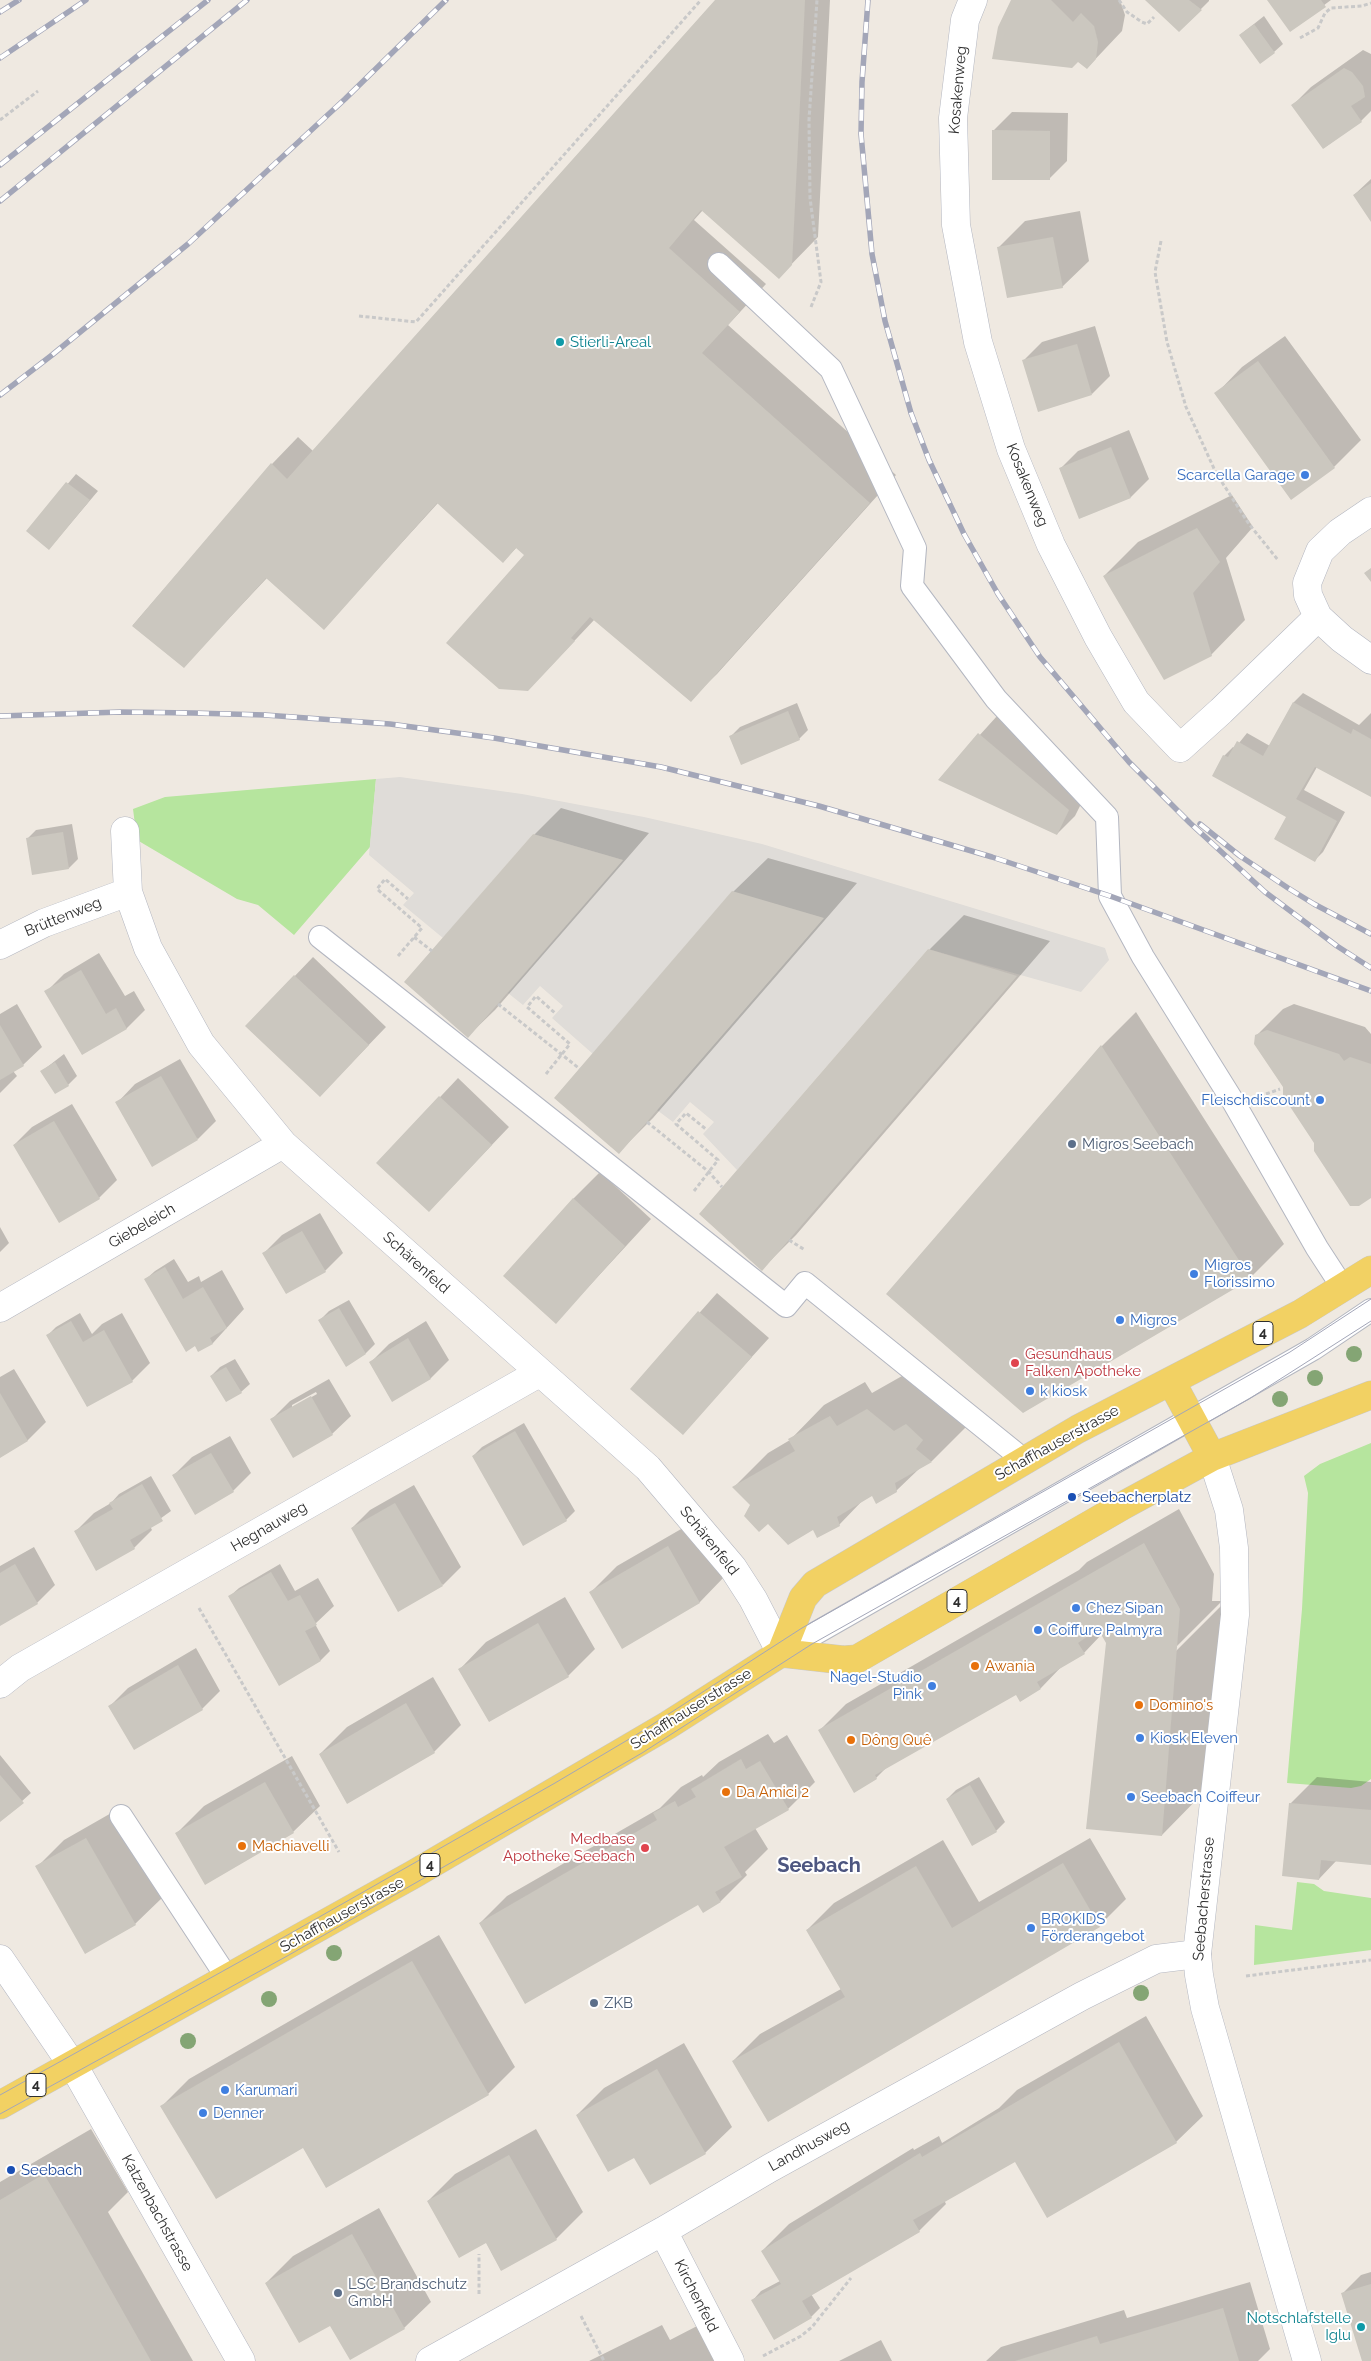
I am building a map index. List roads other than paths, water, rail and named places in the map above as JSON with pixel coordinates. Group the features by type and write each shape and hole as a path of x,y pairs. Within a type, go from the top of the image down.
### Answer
{"main road":[{"name":"Schaffhauserstrasse","path":"0,2106 228,1979 549,1796 668,1725 781,1653 803,1598 815,1584 1024,1460 1171,1381 1360,1284"},
{"path":"1340,1406 1371,1376"},
{"path":"1171,1381 1212,1457"},
{"name":"4","path":"781,1653 843,1660 857,1659 1115,1510 1212,1457 1371,1395"}],"street":[{"name":"Kosakenweg","path":"973,0 964,20 953,118 956,225 978,342 1011,449 1051,545 1098,637 1136,702 1180,748 1318,617"},
{"path":"1371,511 1340,532 1320,550 1307,583 1308,596 1318,617 1342,640 1371,660"},
{"name":"Schärenfeld","path":"125,831 128,892 148,948 201,1044 283,1144 648,1468 733,1568 753,1599 781,1653"},
{"name":"Brüttenweg","path":"0,945 44,923 128,892"},
{"name":"Giebeleich","path":"0,1308 283,1144"},
{"name":"Hegnauweg","path":"0,1684 20,1668 539,1373"},
{"name":"Seebacherstrasse","path":"1212,1457 1230,1520 1234,1548 1235,1615 1197,1954 1205,2008 1306,2361"},
{"name":"Landhusweg","path":"430,2361 663,2231 770,2168 1082,1996 1156,1959 1197,1954"},
{"name":"Katzenbachstrasse","path":"0,1959 73,2065 241,2361"},
{"name":"Kirchenfeld","path":"663,2231 730,2361"}],"lane":[{"path":"719,264 831,369 915,548 912,586 996,699 1107,818 1110,896 1143,957 1234,1103 1317,1248 1360,1284"},
{"path":"320,937 786,1306 805,1282 1024,1460"},
{"name":"Schaffhauserstrasse","path":"781,1653 1313,1349 1371,1310"},
{"path":"121,1816 228,1979"}],"tram line":[{"path":"0,2095 555,1783 636,1735 802,1628 1290,1352 1371,1299"},
{"path":"0,2114 289,1955 561,1800 642,1753 812,1644 1249,1399 1371,1321"}],"railway":[{"path":"0,12 19,0"},
{"path":"0,58 86,0"},
{"path":"0,165 208,0"},
{"path":"0,201 247,0"},
{"path":"0,395 188,244 345,99 446,0"},
{"path":"868,0 862,82 861,134 872,254 885,321 911,413 929,460 964,534 998,594 1040,657 1129,762 1190,823 1265,892 1337,946 1371,968"},
{"path":"0,716 121,712 194,713 265,715 390,724 494,738 661,767 819,806 992,857 1110,896 1371,991"},
{"path":"1200,824 1240,856 1288,888 1371,934"}],"place":[{"name":"Stierli-Areal","path":"560,342"},
{"name":"Scarcella Garage","path":"1305,475"},
{"name":"Fleischdiscount","path":"1320,1100"},
{"name":"Migros Seebach","path":"1072,1144"},
{"name":"Migros Florissimo","path":"1194,1274"},
{"name":"Migros","path":"1120,1320"},
{"name":"Gesundhaus Falken Apotheke","path":"1015,1363"},
{"name":"k kiosk","path":"1030,1391"},
{"name":"Seebacherplatz","path":"1072,1497"},
{"name":"Chez Sipan","path":"1076,1608"},
{"name":"Coiffure Palmyra","path":"1038,1630"},
{"name":"Awania","path":"975,1666"},
{"name":"Nagel-Studio Pink","path":"932,1686"},
{"name":"Domino's","path":"1139,1705"},
{"name":"Kiosk Eleven","path":"1140,1738"},
{"name":"Dông Quê","path":"851,1740"},
{"name":"Da Amici 2","path":"726,1792"},
{"name":"Seebach Coiffeur","path":"1131,1797"},
{"name":"Machiavelli","path":"242,1846"},
{"name":"Medbase Apotheke Seebach","path":"645,1848"},
{"name":"BROKIDS Förderangebot","path":"1031,1928"},
{"name":"ZKB","path":"594,2003"},
{"name":"Karumari","path":"225,2090"},
{"name":"Denner","path":"203,2113"},
{"name":"Seebach","path":"11,2170"},
{"name":"LSC Brandschutz GmbH","path":"338,2293"},
{"name":"Notschlafstelle Iglu","path":"1361,2327"}],"district":[{"name":"Seebach","path":"819,1866"}]}
